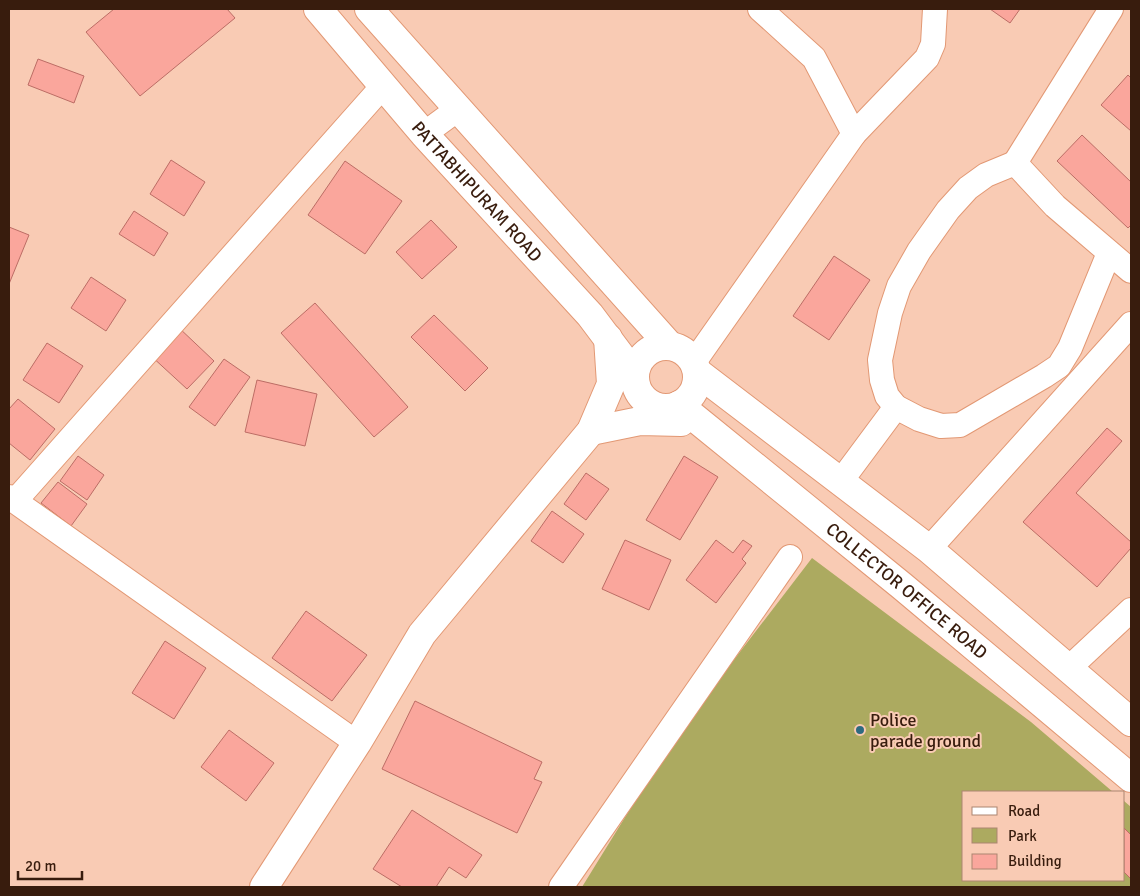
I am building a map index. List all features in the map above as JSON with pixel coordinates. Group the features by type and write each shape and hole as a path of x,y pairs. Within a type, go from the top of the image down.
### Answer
{"street":[{"name":"PATTABHIPURAM ROAD","path":"318,9 382,87 590,315 635,376 636,386 641,395 649,403 658,407 669,408 679,405"},
{"path":"369,9 670,346"},
{"path":"760,9 814,58 854,134"},
{"path":"679,405 688,399 694,391 697,381 695,367 854,134 927,58 933,44 935,9"},
{"path":"1109,253 1070,348 1059,366 1044,376 960,425 941,426 919,419 896,407 888,396 882,380 880,360 890,313 899,286 919,251 948,210 968,188 986,175 1015,163 1111,9"},
{"path":"357,743 12,499 382,87"},
{"path":"424,134 458,109"},
{"path":"1015,163 1055,206 1131,271"},
{"path":"929,549 1131,324"},
{"path":"264,887 357,743 422,634 591,432 611,384 608,338"},
{"path":"635,376 643,356 651,350 670,346 688,355 695,367 929,549 1131,722"},
{"name":"COLLECTOR OFFICE ROAD","path":"679,405 902,586 1131,778"},
{"path":"841,481 896,407"},
{"path":"591,432 640,421 700,422"},
{"path":"561,887 790,557"},
{"path":"1069,668 1131,610"}],"green space":[{"name":"Police parade ground","path":"812,558 1031,722 1112,791 962,791 962,881 1125,881 1125,802 1131,807 1131,887 582,887 674,738"}],"building":[{"path":"114,9 227,9 235,18 140,96 86,32"},
{"path":"990,9 1020,9 1010,23"},
{"path":"38,59 84,76 74,103 28,85"},
{"path":"1128,75 1131,78 1131,131 1101,105"},
{"path":"1082,135 1131,182 1131,225 1128,228 1057,161"},
{"path":"171,160 205,182 184,216 150,194"},
{"path":"345,161 402,201 365,254 308,215"},
{"path":"134,211 168,233 154,256 119,234"},
{"path":"431,220 457,247 422,279 396,252"},
{"path":"9,227 29,235 9,284"},
{"path":"834,256 870,280 829,340 793,316"},
{"path":"91,277 126,300 106,331 71,308"},
{"path":"315,303 408,407 374,437 281,333"},
{"path":"434,315 488,368 465,391 411,337"},
{"path":"177,326 214,361 187,389 150,355"},
{"path":"47,343 83,366 59,403 23,380"},
{"path":"224,359 250,377 215,426 189,407"},
{"path":"257,380 317,394 305,446 245,432"},
{"path":"18,399 55,429 30,460 9,443 9,409"},
{"path":"1107,428 1122,441 1076,493 1131,542 1131,548 1097,587 1023,522"},
{"path":"78,456 104,475 87,500 60,481"},
{"path":"684,456 718,477 680,540 646,520"},
{"path":"586,473 609,489 586,520 564,504"},
{"path":"58,482 87,504 71,526 41,503"},
{"path":"552,511 584,534 563,563 531,541"},
{"path":"625,540 671,560 649,610 602,589"},
{"path":"716,540 733,553 743,540 752,546 742,559 746,563 716,603 686,580"},
{"path":"306,611 367,655 332,701 272,658"},
{"path":"165,641 206,668 174,719 132,693"},
{"path":"415,701 542,762 534,779 542,782 517,833 382,769"},
{"path":"229,730 274,763 246,801 201,767"},
{"path":"412,810 482,855 466,878 449,867 436,887 402,887 373,869"},
{"path":"1125,829 1131,835 1131,879 1125,873"}],"place":[{"name":"Police parade ground","path":"860,730"}]}
